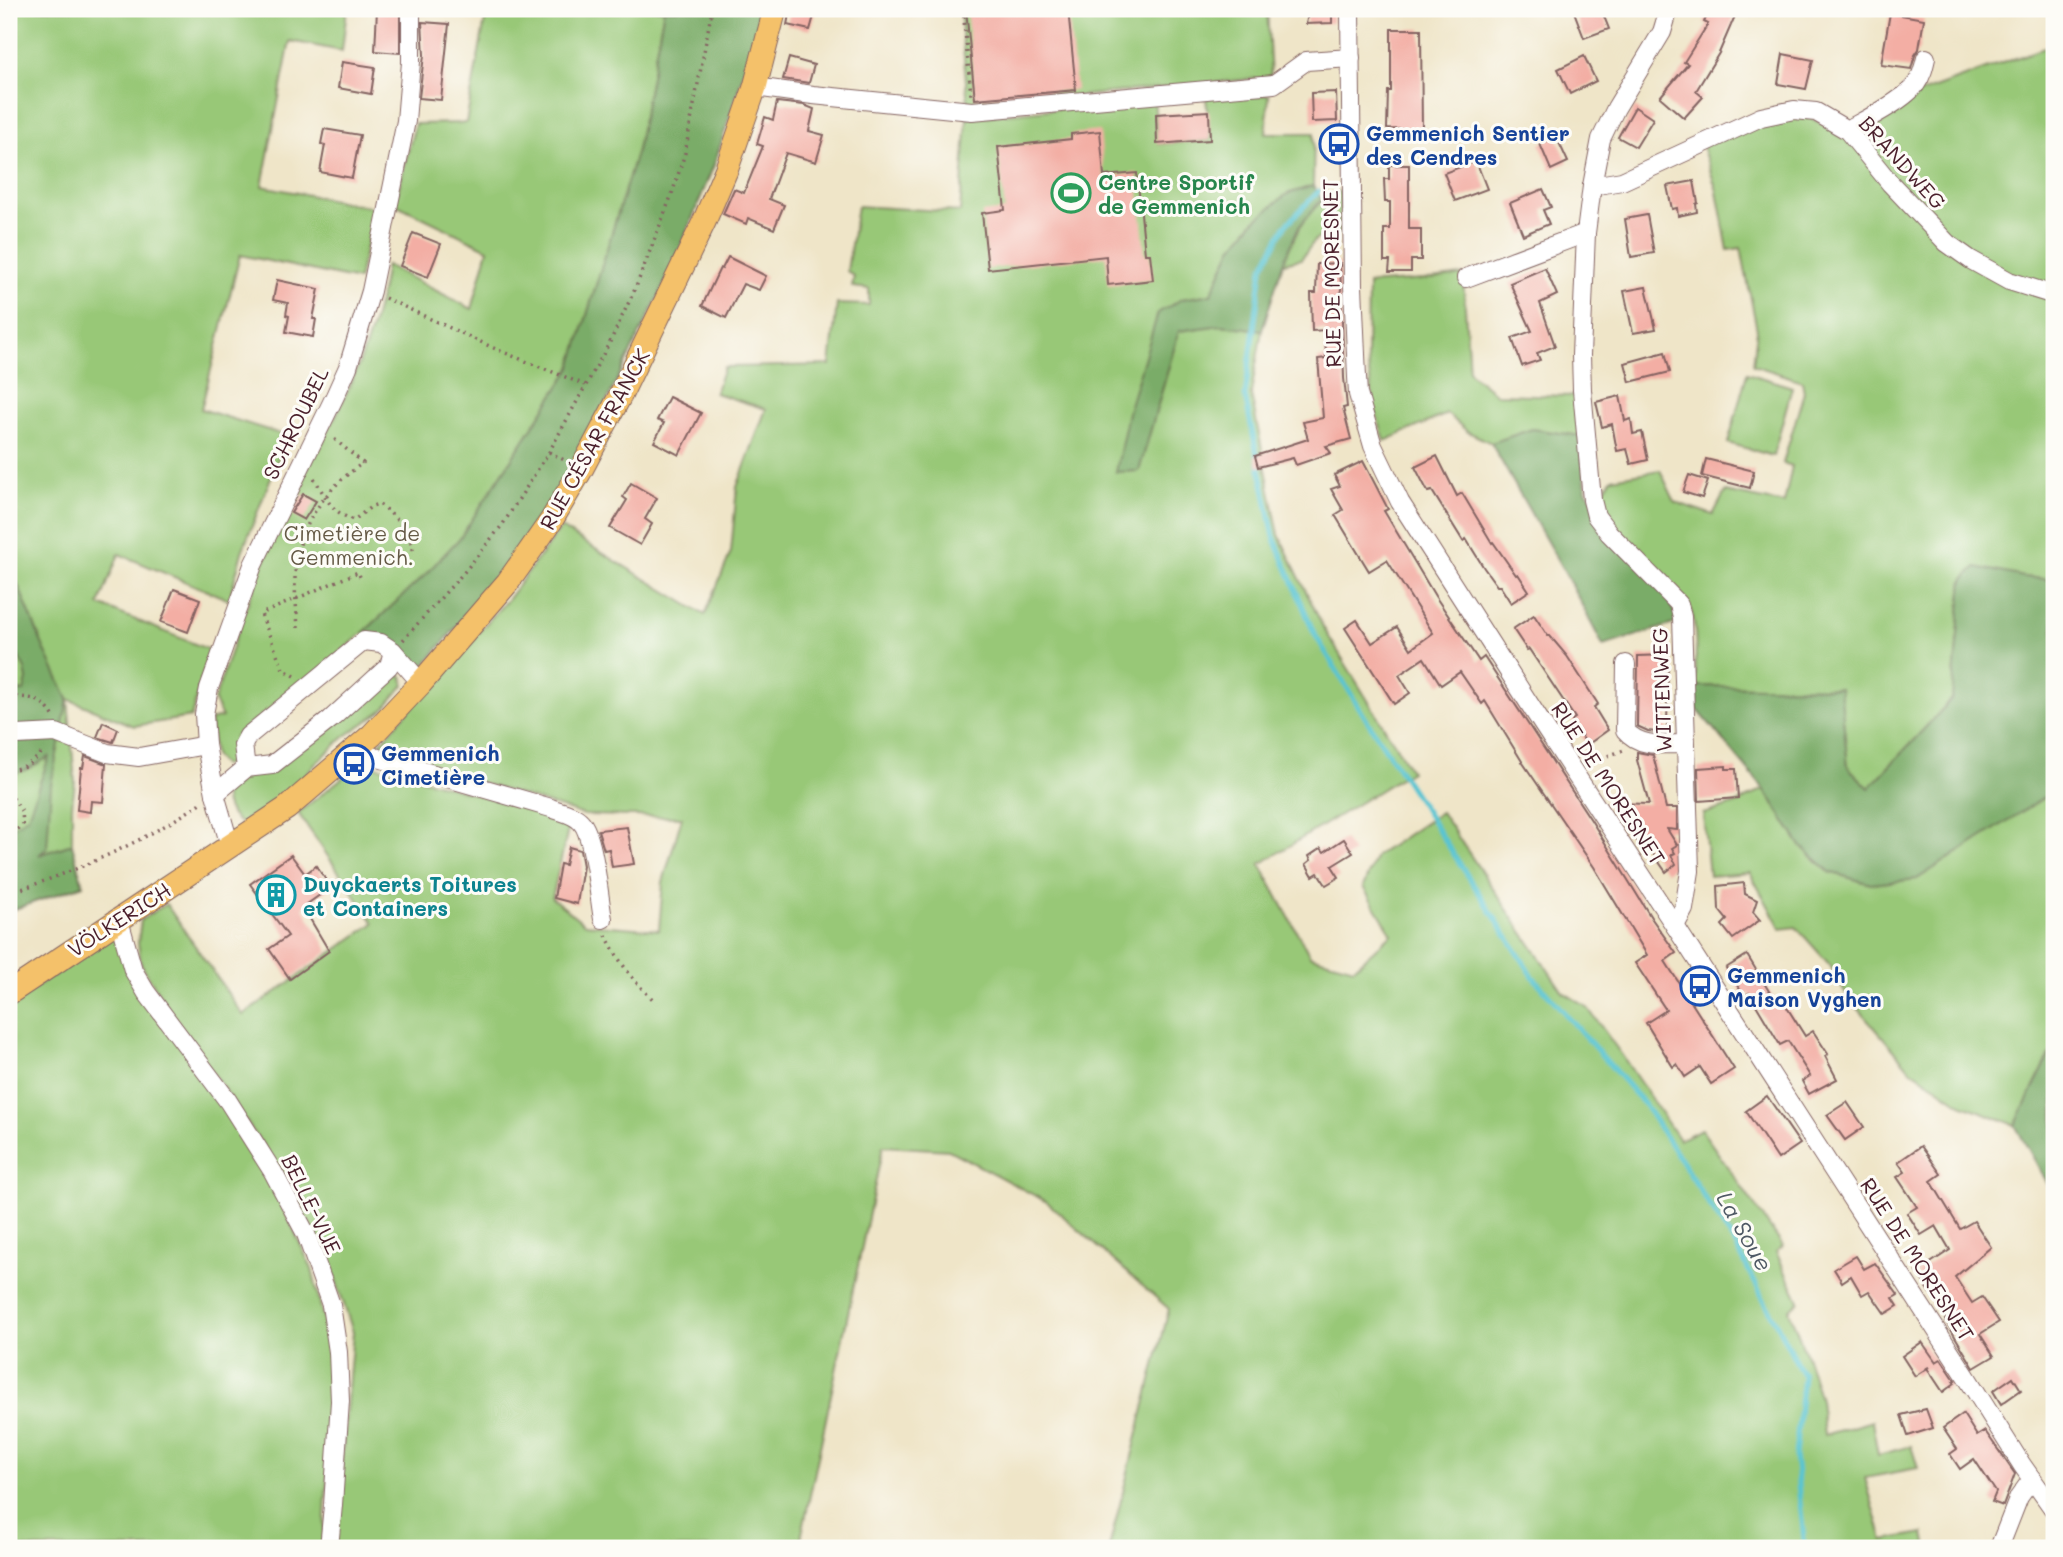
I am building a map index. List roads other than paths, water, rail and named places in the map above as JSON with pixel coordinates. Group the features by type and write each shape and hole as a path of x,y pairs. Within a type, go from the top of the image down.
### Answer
{"main road":[{"name":"RUE CÉSAR FRANCK","path":"230,846 287,808 354,751 421,683 508,582 551,521 581,470 661,314 704,222 727,168 755,87 775,9"},
{"name":"VÖLKERICH","path":"9,993 230,846"}],"street":[{"name":"SCHROUBEL","path":"230,846 215,794 206,745 204,715 209,688 253,565 348,367 371,291 407,121 411,9"},
{"name":"RUE DE MORESNET","path":"1350,9 1353,286 1357,377 1373,446 1400,502 2032,1479 2053,1507"},
{"name":"WITTENWEG","path":"1669,9 1662,32 1616,108 1601,139 1586,233 1581,355 1588,463 1595,516 1679,604 1684,636 1690,871 1684,909 1675,926"},
{"path":"755,87 972,111 1274,84 1306,61 1350,58"},
{"path":"1847,130 1879,112 1915,86 1923,73 1926,58"},
{"name":"BRANDWEG","path":"1592,186 1622,181 1761,117 1794,110 1816,112 1847,130 1890,183 1947,243 1970,260 2009,281 2054,295"},
{"path":"1466,278 1586,233"},
{"path":"246,768 243,746 248,736 364,641 381,643 393,651 421,683"},
{"path":"215,794 246,768 272,765 331,719 389,666 393,651"},
{"path":"1626,664 1625,730 1632,738 1642,743 1685,744"},
{"path":"17,735 56,733 107,753 139,757 206,745"},
{"path":"354,751 551,808 580,821 586,829 593,851 603,919"},
{"name":"BELLE-VUE","path":"119,920 133,970 146,992 228,1101 272,1172 306,1234 331,1305 338,1352 340,1401 329,1548"},
{"path":"1999,1548 2019,1497 2032,1479"}],"waterway":[{"name":"La Soue","path":"1319,191 1285,226 1262,269 1245,396 1274,537 1314,633 1368,722 1534,978 1645,1105 1736,1246 1803,1375 1795,1456 1805,1548"}],"place":[{"name":"Gemmenich Sentier des Cendres","path":"1339,144"},
{"name":"Centre Sportif de Gemmenich","path":"1071,193"},
{"name":"Gemmenich Cimetière","path":"354,764"},
{"name":"Duyckaerts Toitures et Containers","path":"276,895"},
{"name":"Gemmenich Maison Vyghen","path":"1700,986"}],"park label":[{"name":"Cimetière de Gemmenich.","path":"352,544"}]}
